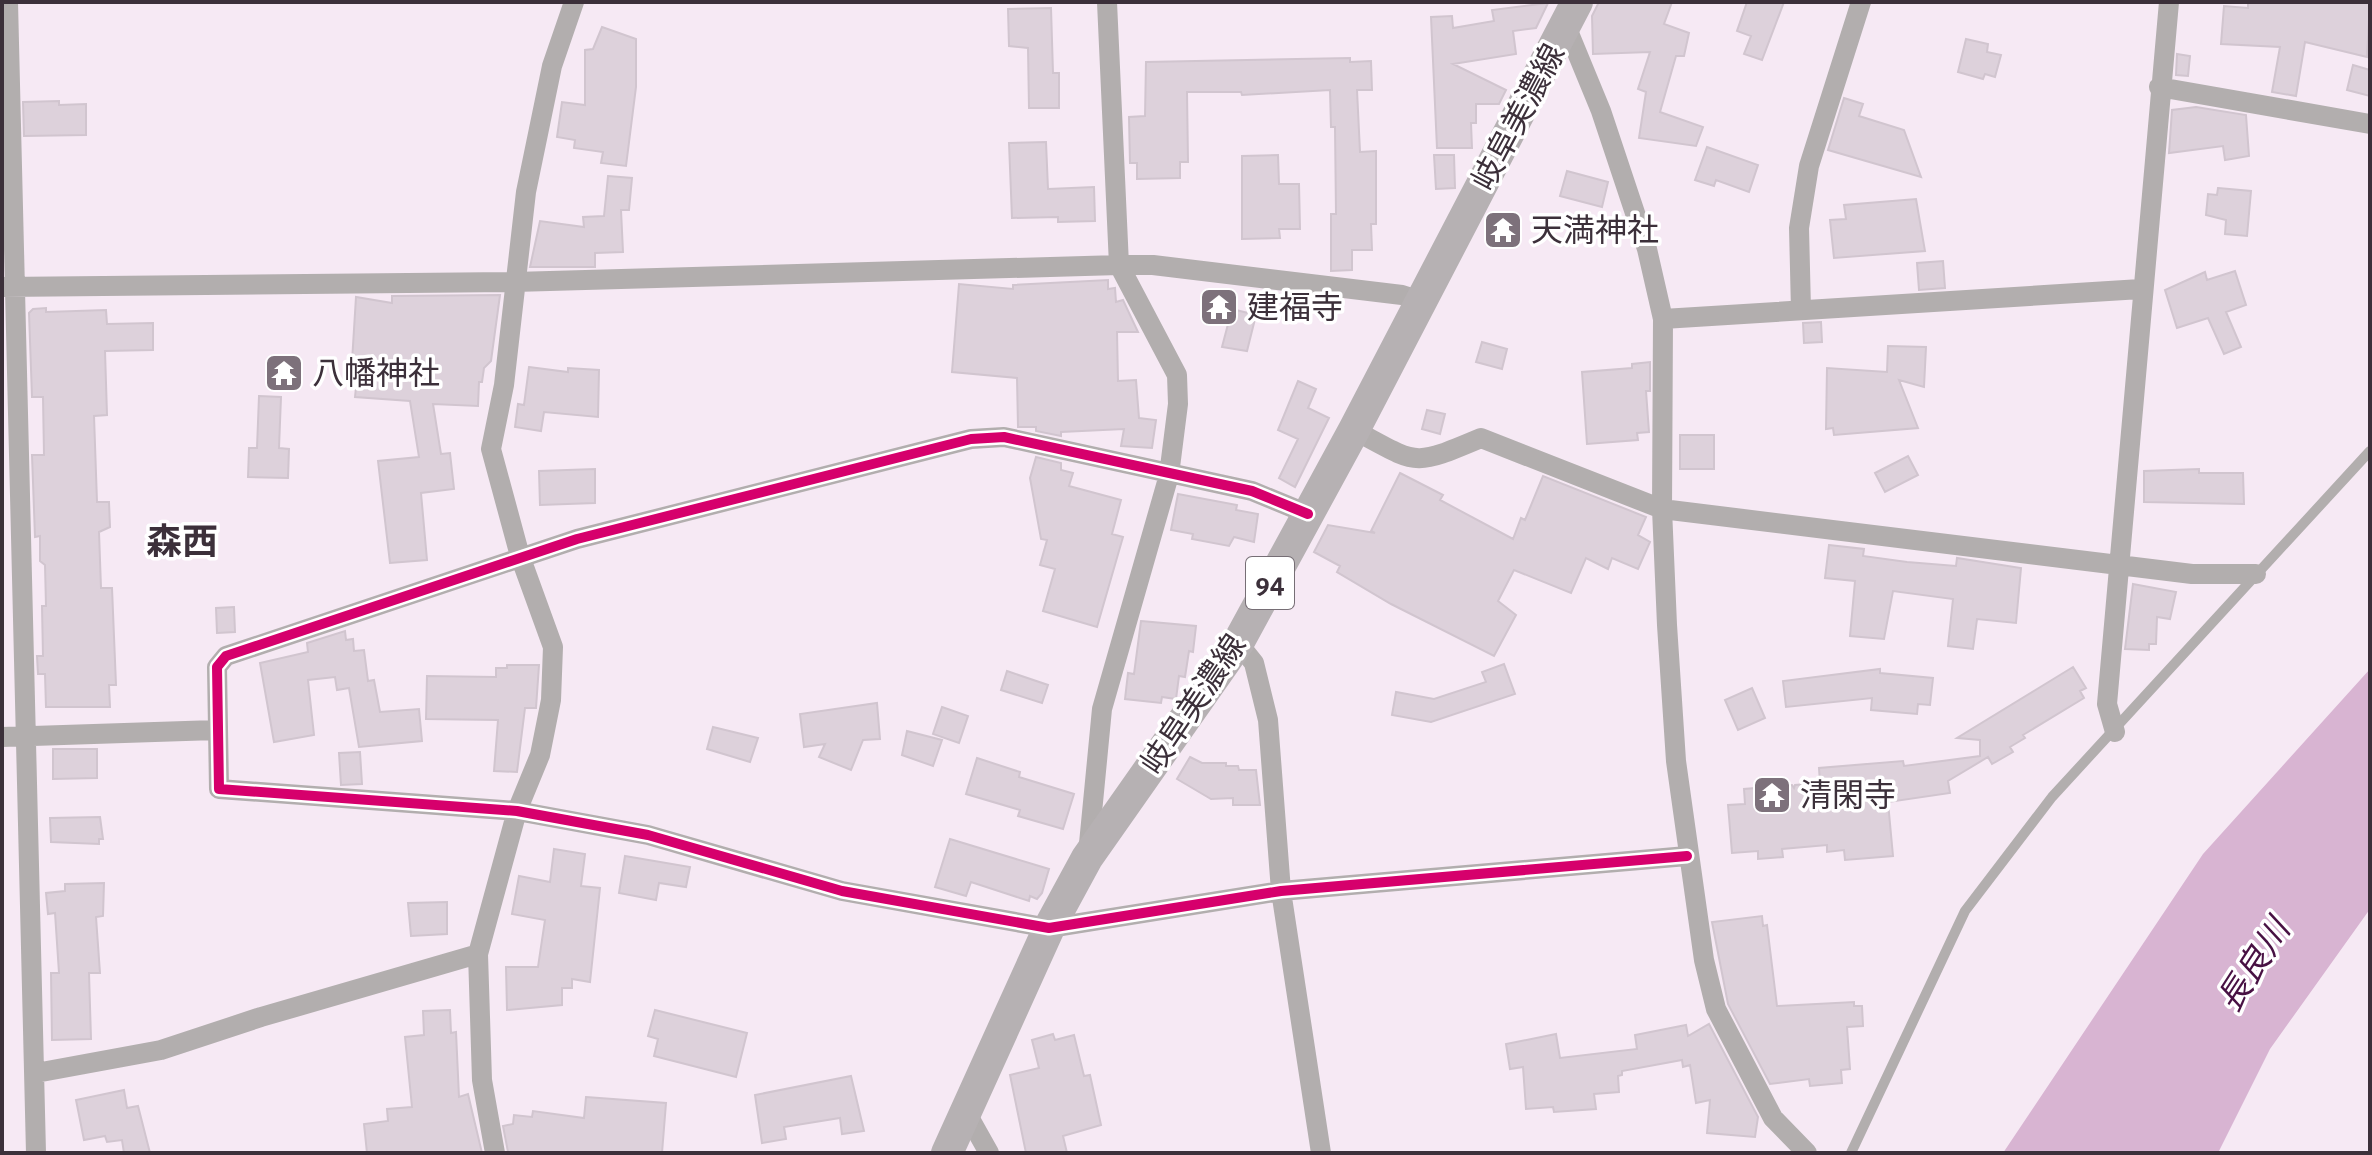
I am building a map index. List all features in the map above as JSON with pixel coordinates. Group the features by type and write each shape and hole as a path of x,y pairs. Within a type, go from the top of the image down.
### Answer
{"main road":[{"name":"岐阜美濃線","path":"947,1153 1049,928 1087,858 1238,643 1354,430 1572,9"}],"street":[{"path":"8,2 8,286 26,736 36,1153"},
{"path":"495,1153 482,1080 478,954 517,811 540,755 551,700 553,647 520,556 491,449 504,385 526,192 552,66 574,2"},
{"path":"1087,858 1102,709 1169,475 1178,404 1177,375 1119,265 1107,2"},
{"path":"1801,310 1799,228 1809,166 1861,2"},
{"path":"2115,732 2107,704 2141,289 2169,2"},
{"path":"1572,9 1647,249 1663,319 1662,509 1674,731 1687,856 1704,960 1716,1009 1773,1118 1807,1153"},
{"path":"2159,87 2370,124"},
{"path":"8,286 514,282 1153,265 1386,293 1421,301"},
{"path":"1663,319 2141,289"},
{"path":"1354,430 1408,460 1431,459 1481,438 1662,509 2192,574 2256,574"},
{"path":"1308,514 1252,491 1004,437 971,439 671,513 520,556 226,656 217,667 219,789 517,811 648,835 842,891 1049,928 1281,891 1687,856"},
{"path":"1238,643 1254,663 1268,720 1281,891 1321,1153"},
{"path":"2,737 216,730"},
{"path":"36,1073 161,1050 261,1017 478,954"},
{"path":"966,1112 989,1153"}],"lane":[{"path":"1851,1153 1965,911 2052,797 2115,732 2370,451"}],"water":[{"name":"長良川","path":"2370,669 2370,909 2270,1049 2218,1153 2003,1153 2203,854"}],"building":[{"path":"1599,2 1672,2 1664,24 1689,33 1684,56 1676,56 1660,112 1703,127 1696,146 1639,138 1646,92 1638,89 1650,52 1593,54 1592,16"},
{"path":"1747,2 1784,2 1762,60 1744,54 1751,36 1737,31"},
{"path":"2248,2 2370,2 2367,57 2305,42 2296,96 2272,92 2280,47 2221,44 2224,6 2248,8"},
{"path":"1548,3 1536,28 1513,31 1516,54 1453,64 1506,90 1499,104 1476,104 1476,123 1471,123 1472,148 1437,148 1431,17 1452,16 1453,28 1494,21 1492,10"},
{"path":"1051,8 1053,73 1059,73 1059,108 1029,108 1028,48 1009,46 1008,9"},
{"path":"602,27 636,39 636,87 626,166 601,163 603,152 574,148 575,140 557,137 562,102 585,105 585,50 593,49"},
{"path":"1966,39 1988,44 1987,52 2001,55 1995,77 1985,74 1983,79 1958,72"},
{"path":"2177,54 2190,56 2188,76 2176,75"},
{"path":"1350,58 1350,62 1371,61 1372,90 1357,90 1360,152 1376,151 1376,224 1371,224 1372,250 1352,250 1352,270 1331,271 1331,214 1336,214 1335,127 1331,127 1330,90 1242,95 1241,92 1187,92 1188,162 1180,162 1180,178 1137,179 1137,163 1130,163 1129,117 1145,116 1146,62"},
{"path":"2353,65 2370,70 2370,96 2347,90"},
{"path":"1844,98 1863,104 1859,116 1904,130 1921,177 1828,150"},
{"path":"59,101 59,105 86,104 86,135 24,136 23,102"},
{"path":"2196,107 2246,115 2249,156 2225,160 2223,146 2169,153 2172,110"},
{"path":"1046,142 1048,189 1094,187 1095,221 1058,222 1058,217 1012,218 1009,143"},
{"path":"1707,147 1758,165 1749,192 1716,180 1714,186 1695,180"},
{"path":"1278,155 1279,184 1299,184 1300,229 1279,229 1280,238 1242,239 1242,156"},
{"path":"1434,155 1454,155 1455,188 1436,189"},
{"path":"1567,171 1608,182 1602,207 1560,196"},
{"path":"608,176 632,178 629,210 621,210 623,252 595,253 595,267 530,267 540,221 584,227 583,217 604,216"},
{"path":"2218,188 2251,191 2247,236 2225,234 2226,220 2206,215 2208,194 2217,195"},
{"path":"1916,199 1925,251 1834,258 1830,220 1846,219 1844,205"},
{"path":"1943,261 1945,288 1919,290 1917,263"},
{"path":"2235,271 2246,305 2226,312 2241,347 2224,354 2208,318 2177,328 2165,290 2205,272 2207,280"},
{"path":"1108,280 1108,289 1115,288 1116,302 1123,300 1138,332 1117,332 1118,381 1136,380 1139,418 1156,420 1152,448 1121,446 1124,429 1061,432 1061,436 1036,431 1036,427 1018,427 1017,378 952,372 959,284 1013,289 1013,285"},
{"path":"500,295 491,361 484,368 482,382 479,382 478,406 433,404 441,454 450,453 454,489 421,493 427,560 390,563 378,461 419,457 410,401 355,397 357,378 351,378 356,297 392,303 392,296"},
{"path":"46,308 46,312 106,310 107,324 153,323 153,350 105,351 107,415 94,416 97,502 109,502 110,527 99,532 101,588 112,588 116,685 109,685 110,707 46,707 45,674 38,674 37,656 43,656 45,565 40,561 40,536 35,537 32,455 44,455 43,397 32,397 29,313 33,309"},
{"path":"1232,309 1256,315 1247,351 1222,347"},
{"path":"1821,322 1822,342 1804,343 1803,323"},
{"path":"1482,342 1507,349 1502,369 1476,362"},
{"path":"1888,346 1926,347 1924,387 1899,380 1918,428 1834,435 1833,428 1826,429 1827,368 1887,372"},
{"path":"1650,362 1650,391 1646,391 1649,432 1637,433 1638,440 1587,444 1582,372 1632,368 1632,364"},
{"path":"529,367 568,372 568,368 599,370 598,417 544,412 541,431 515,427 518,404 524,405"},
{"path":"1298,381 1316,389 1308,408 1329,418 1295,487 1279,478 1298,439 1278,430"},
{"path":"259,396 281,397 279,448 289,449 288,478 248,477 249,448 257,448"},
{"path":"1427,410 1445,414 1440,434 1422,429"},
{"path":"1680,435 1714,435 1714,469 1680,469"},
{"path":"1908,456 1918,475 1885,492 1875,473"},
{"path":"1036,457 1061,463 1061,470 1073,473 1069,486 1121,500 1112,534 1123,537 1097,627 1043,611 1055,569 1040,565 1047,540 1041,539 1030,478"},
{"path":"595,469 595,503 540,505 539,471"},
{"path":"2199,469 2199,473 2243,473 2244,504 2144,502 2144,471"},
{"path":"1400,473 1443,495 1440,500 1513,539 1521,518 1525,520 1543,476 1646,517 1638,535 1650,542 1638,569 1612,558 1608,569 1586,558 1571,593 1514,570 1498,601 1516,615 1494,656 1391,604 1337,572 1340,566 1314,552 1328,525 1375,533 1371,531"},
{"path":"1178,494 1237,505 1236,510 1258,514 1254,542 1234,537 1229,546 1192,539 1193,534 1171,530"},
{"path":"1829,545 1864,549 1863,556 1907,562 1956,566 1957,558 2021,568 2016,623 1977,619 1973,649 1948,646 1953,599 1893,591 1884,639 1850,636 1855,581 1825,578"},
{"path":"2133,584 2176,592 2170,619 2157,617 2156,644 2149,644 2149,650 2125,649"},
{"path":"234,607 235,632 217,633 216,608"},
{"path":"1141,621 1196,626 1193,652 1189,651 1185,677 1179,676 1176,699 1162,697 1161,703 1125,699 1128,673 1134,674"},
{"path":"345,631 346,640 353,639 354,651 364,650 368,681 374,680 380,712 419,709 422,741 359,747 349,688 337,690 335,677 308,680 314,735 274,742 260,663 308,652 307,643"},
{"path":"1504,664 1515,694 1431,722 1392,715 1396,692 1434,699 1486,682 1482,672"},
{"path":"507,665 539,665 536,708 525,708 517,772 494,771 498,720 426,719 427,676 496,677 496,668 507,668"},
{"path":"2073,667 2086,688 2080,691 2084,698 2023,735 2025,738 2010,747 2013,752 1992,764 1988,757 1948,781 1950,793 1888,802 1893,856 1845,860 1844,850 1827,852 1827,845 1782,849 1783,857 1758,859 1758,851 1732,853 1728,805 1745,804 1744,789 1792,785 1794,788 1795,785 1820,783 1819,768 1903,761 1904,766 1980,756 1980,740 1957,738"},
{"path":"1880,669 1880,673 1933,678 1930,705 1918,704 1917,714 1871,710 1872,698 1786,707 1783,681"},
{"path":"1007,671 1048,685 1042,703 1001,690"},
{"path":"1752,688 1765,718 1738,730 1725,700"},
{"path":"877,703 880,739 863,740 851,770 819,757 825,744 804,747 800,714"},
{"path":"942,707 968,716 959,743 933,734"},
{"path":"713,727 758,738 750,762 707,749"},
{"path":"907,731 942,740 933,766 902,755"},
{"path":"53,749 97,749 97,778 53,779"},
{"path":"360,752 362,784 341,785 339,753"},
{"path":"1190,757 1202,763 1226,763 1226,766 1238,766 1239,770 1256,770 1260,805 1233,805 1233,798 1211,799 1177,779"},
{"path":"977,758 1020,772 1019,777 1074,794 1063,829 1018,816 1020,810 966,794"},
{"path":"100,817 103,839 99,839 99,844 51,842 50,818"},
{"path":"950,839 1049,869 1042,893 1037,899 1030,896 1029,901 971,882 966,896 935,887"},
{"path":"554,849 585,854 581,886 600,888 590,982 572,979 572,988 562,988 562,1005 507,1010 506,967 538,967 545,920 512,914 519,876 550,882"},
{"path":"625,856 690,867 686,887 659,883 656,900 619,893"},
{"path":"104,883 103,916 96,917 100,973 89,973 91,1039 52,1040 51,973 59,973 55,913 48,914 46,893 65,891 65,884"},
{"path":"447,902 447,934 411,936 408,903"},
{"path":"1762,916 1763,926 1767,925 1777,1006 1854,1002 1854,1006 1862,1006 1863,1026 1847,1027 1850,1069 1841,1070 1842,1083 1810,1086 1809,1079 1770,1084 1728,1004 1712,922"},
{"path":"450,1010 451,1033 456,1032 459,1097 468,1094 482,1153 367,1153 364,1124 388,1121 387,1109 412,1107 405,1037 424,1035 423,1011"},
{"path":"655,1010 747,1033 736,1077 654,1056 658,1039 648,1036"},
{"path":"1709,1024 1758,1117 1755,1137 1707,1133 1710,1100 1696,1103 1690,1065 1683,1067 1682,1060 1622,1071 1622,1075 1618,1076 1619,1092 1594,1094 1596,1109 1554,1112 1553,1107 1526,1109 1523,1067 1510,1069 1506,1044 1556,1034 1560,1058 1637,1049 1635,1035 1686,1025 1688,1036"},
{"path":"1053,1034 1055,1040 1074,1035 1084,1076 1090,1075 1101,1125 1063,1136 1067,1153 1026,1153 1010,1075 1039,1068 1032,1040"},
{"path":"851,1076 864,1131 842,1134 840,1118 784,1127 786,1139 762,1143 755,1095"},
{"path":"124,1090 127,1108 138,1106 150,1153 124,1153 122,1140 107,1142 105,1136 84,1140 76,1100"},
{"path":"586,1097 666,1103 662,1153 508,1152 503,1126 513,1124 514,1115 532,1117 533,1111 584,1118"}],"cycle path":[{"path":"1308,514 1252,491 1004,437 971,439 577,539 226,656 217,667 219,789 517,811 648,835 842,891 1049,928 1281,891 1687,856"}],"place":[{"name":"天満神社","path":"1503,230"},
{"name":"建福寺","path":"1219,307"},
{"name":"八幡神社","path":"284,373"},
{"name":"清閑寺","path":"1772,795"}],"district":[{"name":"森西","path":"182,541"}]}
